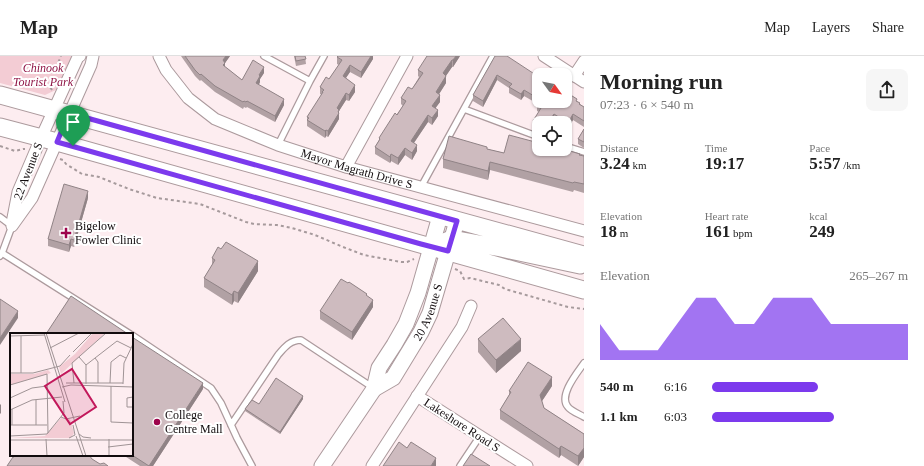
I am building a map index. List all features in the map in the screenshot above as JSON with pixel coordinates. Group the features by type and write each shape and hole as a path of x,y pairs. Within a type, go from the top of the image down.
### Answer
{"main road":[{"name":"Mayor Magrath Drive S","path":"0,95 584,255"},
{"path":"0,127 431,247 450,245 501,248 584,266"},
{"path":"450,245 584,290"}],"street":[{"name":"22 Avenue S","path":"12,226 18,192 49,140 62,111 78,57 80,56"},
{"name":"22 Avenue S","path":"12,226 32,198 49,140 62,111 91,65 93,56"},
{"name":"Mayor Magrath Drive S","path":"159,56 166,70 188,98 215,119 278,146 346,167 584,231"},
{"path":"346,167 406,56"},
{"path":"544,56 584,82"},
{"path":"574,76 584,61"},
{"name":"20 Avenue S","path":"322,466 374,389 379,368 406,324 418,294 440,216"},
{"name":"20 Avenue S","path":"374,389 393,378 421,332 430,313 457,221"},
{"path":"372,466 462,328 471,306"},
{"name":"Lakeshore Road S","path":"417,396 527,466"}],"lane":[{"path":"264,56 310,81"},
{"path":"278,146 324,56"},
{"path":"420,187 493,56"},
{"path":"464,109 532,134"},
{"path":"572,148 584,152"},
{"path":"0,217 12,226 1,255 128,333"},
{"path":"133,336 211,388 221,404 252,466"},
{"path":"231,425 278,355 291,342 298,340 301,340 374,389"},
{"path":"584,363 565,394 565,402 568,408 584,417"},
{"path":"460,466 480,436"}],"path":[{"path":"53,92 50,87 50,83 61,56"},
{"path":"0,146 15,151 23,149"},
{"path":"63,160 66,164 82,174 99,177 158,198 200,204 254,224 277,225 292,228 315,235 342,248 364,255 401,262 406,262 417,258"},
{"path":"460,271 464,279 470,278 500,285 505,289 568,307 584,309"}],"green space":[{"name":"Chinook Tourist Park","path":"0,56 73,56 58,89 45,95 0,83"}],"building":[{"path":"185,56 226,56 223,60 225,63 223,65 242,80 253,60 264,67 256,83 284,99 275,116 247,101 243,102 215,86 195,70"},
{"path":"295,56 305,56 306,59 296,61"},
{"path":"371,56 361,72 350,65 343,76 355,85 349,95 346,93 337,108 339,113 328,131 325,131 307,120 309,118 307,117 324,90 320,87 326,77 329,79 342,60 337,57"},
{"path":"427,56 456,56 443,73 446,76 436,92 440,95 432,106 438,110 432,118 428,115 411,141 417,145 412,153 405,148 398,158 391,154 390,157 375,147 395,113 397,115 406,101 401,98 408,87 412,89 423,73 418,70"},
{"path":"495,56 507,56 532,72 532,95 524,90 521,94 509,87 512,84 497,75 483,101 473,95"},
{"path":"572,96 584,107 584,121 573,114 572,116 557,116 554,114 553,116 536,116 541,108 572,108"},
{"path":"584,129 584,142 578,139"},
{"path":"509,135 532,141 532,156 572,156 572,152 580,154 579,155 584,156 584,184 573,183 490,162 488,171 443,159 449,136 504,153"},
{"path":"64,184 88,191 74,240 71,239 69,245 48,239"},
{"path":"226,242 258,261 238,293 234,291 232,295 204,278 215,260 212,258 218,247 221,249"},
{"path":"341,279 348,283 349,282 373,300 352,332 320,311"},
{"path":"71,296 126,333 47,333"},
{"path":"0,299 18,311 0,338"},
{"path":"503,318 521,339 496,360 478,339"},
{"name":"College Centre Mall","path":"133,338 203,383 149,466 133,456"},
{"path":"528,362 552,377 540,395 544,408 584,434 584,448 578,456 561,446 559,449 500,410 511,392 509,391"},
{"path":"276,378 303,396 280,432 245,409 252,400 259,404"},
{"path":"399,442 407,448 411,442 436,458 431,466 383,466"},
{"path":"471,454 490,466 463,466"},
{"path":"90,456 100,464 104,463 108,466 7,466 14,457"}],"place":[{"name":"Bigelow Fowler Clinic","path":"66,233"},
{"name":"College Centre Mall","path":"157,422"}],"route":[{"path":"69,113 457,221 448,251 73,146 57,142 69,113"}]}
